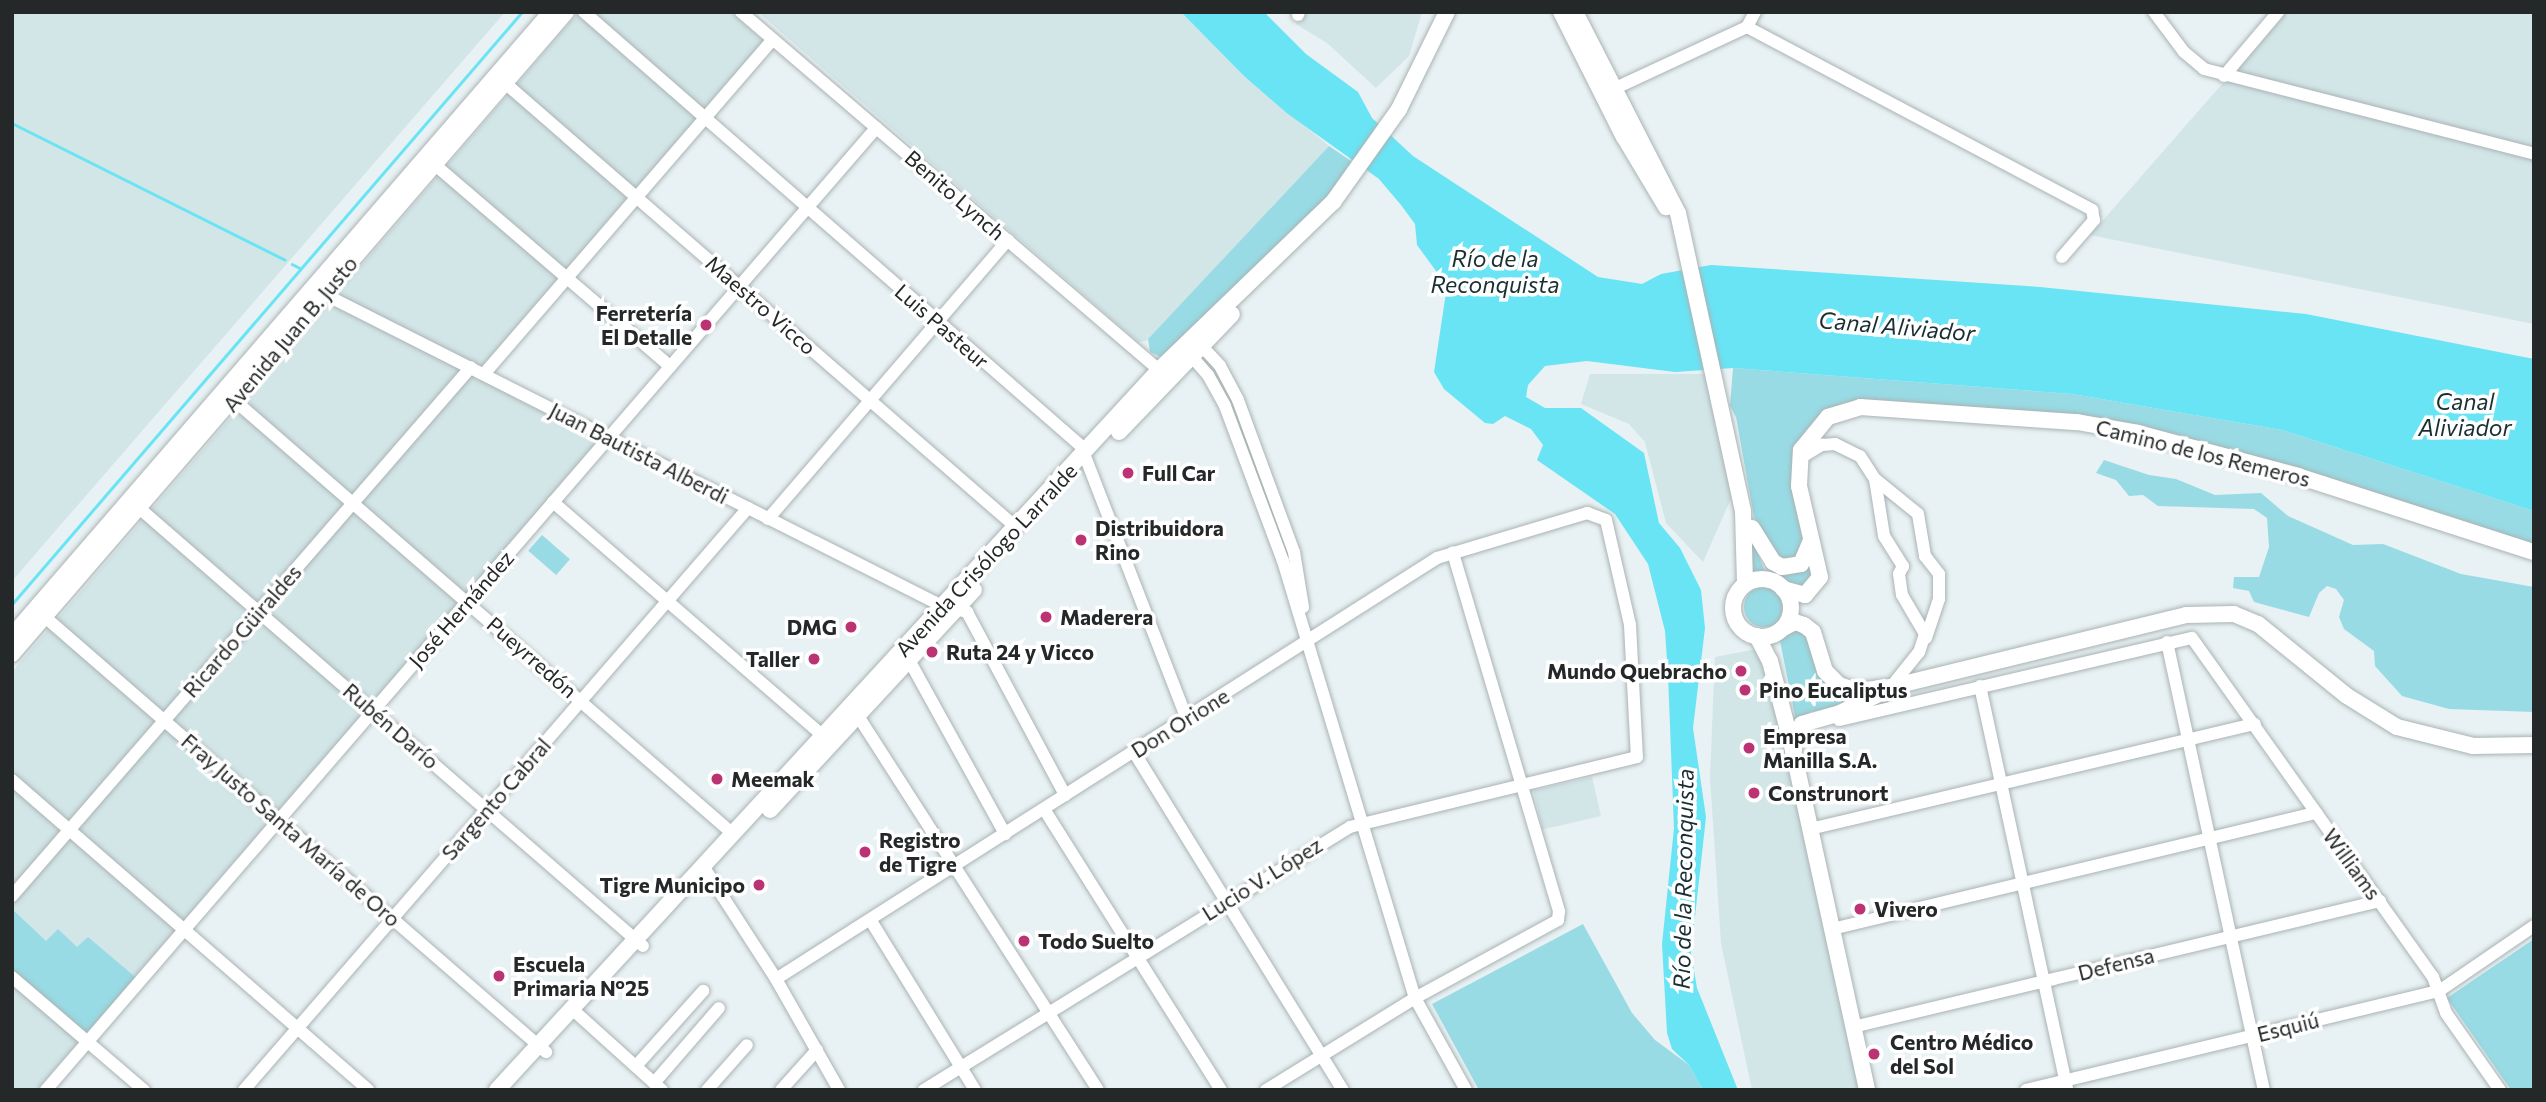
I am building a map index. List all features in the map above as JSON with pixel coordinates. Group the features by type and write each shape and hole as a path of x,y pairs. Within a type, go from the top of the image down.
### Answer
{"main road":[{"name":"Avenida Juan B. Justo","path":"12,654 40,613 318,291 551,12"},
{"name":"Avenida Juan B. Justo","path":"12,636 40,613 234,400 318,291 434,164 566,12"},
{"name":"Avenida Crisólogo Larralde","path":"1419,77 1447,12"},
{"name":"Avenida Crisólogo Larralde","path":"510,1090 542,1049 639,942 827,740 858,716 956,609 1164,374 1366,175 1457,12"},
{"path":"1561,12 1608,92 1660,194 1686,255 1743,511 1745,584 1733,610 1740,627 1757,636 1770,661 1780,696 1867,1090"},
{"path":"1575,12 1608,92"},
{"name":"Camino de los Remeros","path":"1779,585 1799,596 1815,588 1820,568 1799,486 1800,458 1816,427 1828,417 1860,407 2077,422 2259,464 2534,552"},
{"name":"Avenida Crisólogo Larralde","path":"707,869 733,834 956,609 1017,527 1086,460"},
{"path":"1743,511 1790,604 1780,630 1780,696"},
{"path":"1752,528 1773,562 1783,567 1801,564 1807,557 1811,538"},
{"path":"1745,584 1759,579 1779,585"},
{"path":"1757,636 1780,630 1795,622 1813,632 1821,663 1839,685 1858,691 1891,687 2211,612 2234,614 2258,624 2362,707 2410,732 2473,746 2534,745"},
{"path":"1793,750 1802,724 1853,708 1891,687"},
{"name":"Avenida Crisólogo Larralde","path":"497,1090 542,1049"}],"street":[{"name":"Luis Pasteur","path":"584,12 1081,446 1187,719"},
{"name":"Benito Lynch","path":"741,12 1164,374"},
{"path":"1608,92 1747,27 1755,12"},
{"path":"2154,12 2190,58 2224,76 2534,154"},
{"path":"2224,76 2278,12"},
{"path":"1747,27 2092,211 2094,220 2062,257"},
{"path":"484,373 773,40"},
{"name":"Maestro Vicco","path":"505,83 1017,527"},
{"name":"José Hernández","path":"46,1090 876,128"},
{"path":"434,164 670,366"},
{"path":"768,519 1008,240"},
{"name":"Juan Bautista Alberdi","path":"318,291 768,519 956,609"},
{"path":"1191,346 1225,406 1308,642 1415,998 1466,1090"},
{"name":"Ricardo Güiraldes","path":"12,896 471,367"},
{"name":"Pueyrredón","path":"234,400 733,834"},
{"path":"1800,458 1822,445 1835,444 1860,456 1875,479 1918,514 1925,556 1939,574 1941,585 1925,640 1891,687"},
{"path":"1875,479 1884,536 1903,566 1899,583 1923,628 1925,640"},
{"path":"553,502 827,740"},
{"name":"Rubén Darío","path":"138,507 639,942"},
{"name":"Sargento Cabral","path":"244,1090 748,508"},
{"name":"Don Orione","path":"776,979 871,922 1044,809 1452,552 1587,513 1602,517 1628,609 1637,757"},
{"path":"1266,1090 1415,998 1558,920 1559,911 1452,552"},
{"path":"1903,566 1925,556"},
{"path":"956,609 1065,796"},
{"name":"Fray Justo Santa María de Oro","path":"40,613 542,1049"},
{"name":"Williams","path":"2167,642 2186,636 2196,641 2379,901 2439,990 2446,1013 2500,1090"},
{"path":"1839,720 2167,642 2264,1090"},
{"path":"909,660 1005,834"},
{"path":"1979,686 2066,1085"},
{"path":"858,716 1098,1090"},
{"path":"1810,829 2255,724"},
{"path":"1134,752 1343,1090"},
{"name":"Lucio V. López","path":"924,1090 1330,836 1362,822 1637,757"},
{"path":"12,780 368,1090"},
{"path":"1044,809 1221,1090"},
{"path":"1832,929 2316,813"},
{"path":"707,869 776,979 839,1090"},
{"name":"Defensa","path":"1853,1027 2379,901"},
{"path":"871,922 975,1090"},
{"name":"Esquiú","path":"2026,1090 2066,1085 2253,1035 2439,990 2534,926"},
{"path":"12,976 144,1090"},
{"path":"636,1066 703,991"},
{"path":"576,1012 658,1086 719,1008"},
{"path":"707,1090 747,1045"},
{"path":"780,1090 817,1050"}],"shaded area":[{"path":"12,12 505,12 12,581"},
{"path":"579,12 731,12 764,41 474,376 599,440 37,1090 12,1090 12,672"},
{"path":"758,12 1181,12 1244,76 1329,146 1146,341 1138,342"},
{"path":"1302,12 1422,12 1409,56 1376,88 1327,43 1296,24"},
{"path":"2285,12 2534,12 2534,324 2090,235"},
{"path":"1329,146 1357,165 1337,190 1163,358 1150,352 1148,339"},
{"path":"1733,368 2072,394 2282,430 2534,511 2534,546 2094,419 1890,403 1814,423 1806,431 1800,443 1808,541 1794,562 1777,557 1754,517 1736,417 1730,406"},
{"path":"1590,374 1706,374 1733,494 1703,562 1666,523 1645,442 1629,424 1581,404"},
{"path":"2104,460 2149,475 2176,479 2215,495 2261,493 2288,516 2353,545 2383,544 2461,574 2534,587 2534,712 2449,709 2402,696 2375,666 2374,651 2344,629 2339,617 2344,600 2336,589 2327,586 2319,593 2309,617 2254,602 2249,591 2233,588 2234,577 2259,577 2269,547 2267,518 2254,509 2158,506 2143,495 2129,496 2116,480 2096,473"},
{"path":"542,535 570,559 556,575 528,551"},
{"path":"1751,543 1755,546 1765,572 1752,575"},
{"path":"1812,558 1817,574 1807,589 1790,588 1771,567"},
{"path":"1764,587 1778,593 1784,607 1778,621 1764,627 1750,621 1744,607 1750,593"},
{"path":"1789,627 1807,631 1817,660 1858,694 1844,706 1810,712 1796,721 1780,641"},
{"path":"1762,648 1859,1090 1752,1090 1721,943 1710,777 1715,657"},
{"path":"1592,777 1601,816 1543,829 1534,790"},
{"path":"12,909 46,941 58,929 77,947 88,937 140,981 88,1041 12,977"},
{"path":"1583,924 1632,1013 1655,1040 1689,1065 1703,1090 1479,1090 1432,1004"},
{"path":"2534,939 2534,1090 2511,1090 2447,998"}],"water":[{"name":"Canal Aliviador","path":"1181,12 1264,12 1306,54 1358,92 1372,118 1413,156 1598,277 1642,284 1661,274 1711,265 2040,287 2306,314 2534,359 2534,511 2282,430 2072,394 1733,368 1675,372 1587,361 1545,366 1528,385 1526,397 1545,408 1581,408 1644,453 1659,523 1680,548 1701,590 1705,628 1693,728 1706,817 1691,953 1697,988 1738,1090 1703,1090 1689,1065 1672,1049 1667,1033 1662,944 1674,828 1668,675 1665,631 1648,564 1615,514 1537,460 1543,445 1531,429 1505,416 1493,424 1485,423 1444,389 1434,372 1447,286 1417,245 1415,224 1401,205 1379,179 1288,114 1244,76"}],"waterway":[{"path":"12,604 522,12"},
{"path":"12,123 285,260"},
{"path":"292,264 300,268"}],"place":[{"name":"Ferretería El Detalle","path":"706,325"},
{"name":"Full Car","path":"1128,473"},
{"name":"Distribuidora Rino","path":"1081,540"},
{"name":"Maderera","path":"1046,617"},
{"name":"DMG","path":"851,627"},
{"name":"Ruta 24 y Vicco","path":"932,652"},
{"name":"Taller","path":"814,659"},
{"name":"Mundo Quebracho","path":"1741,671"},
{"name":"Pino Eucaliptus","path":"1745,690"},
{"name":"Empresa Manilla S.A.","path":"1749,748"},
{"name":"Meemak","path":"717,779"},
{"name":"Construnort","path":"1754,793"},
{"name":"Registro de Tigre","path":"865,852"},
{"name":"Tigre Municipo","path":"759,885"},
{"name":"Vivero","path":"1860,909"},
{"name":"Todo Suelto","path":"1024,941"},
{"name":"Escuela Primaria Nº25","path":"499,976"},
{"name":"Centro Médico del Sol","path":"1874,1054"}],"water label":[{"name":"Río de la Reconquista","path":"1495,271"},
{"name":"Río de la Reconquista","path":"1683,879"}]}
